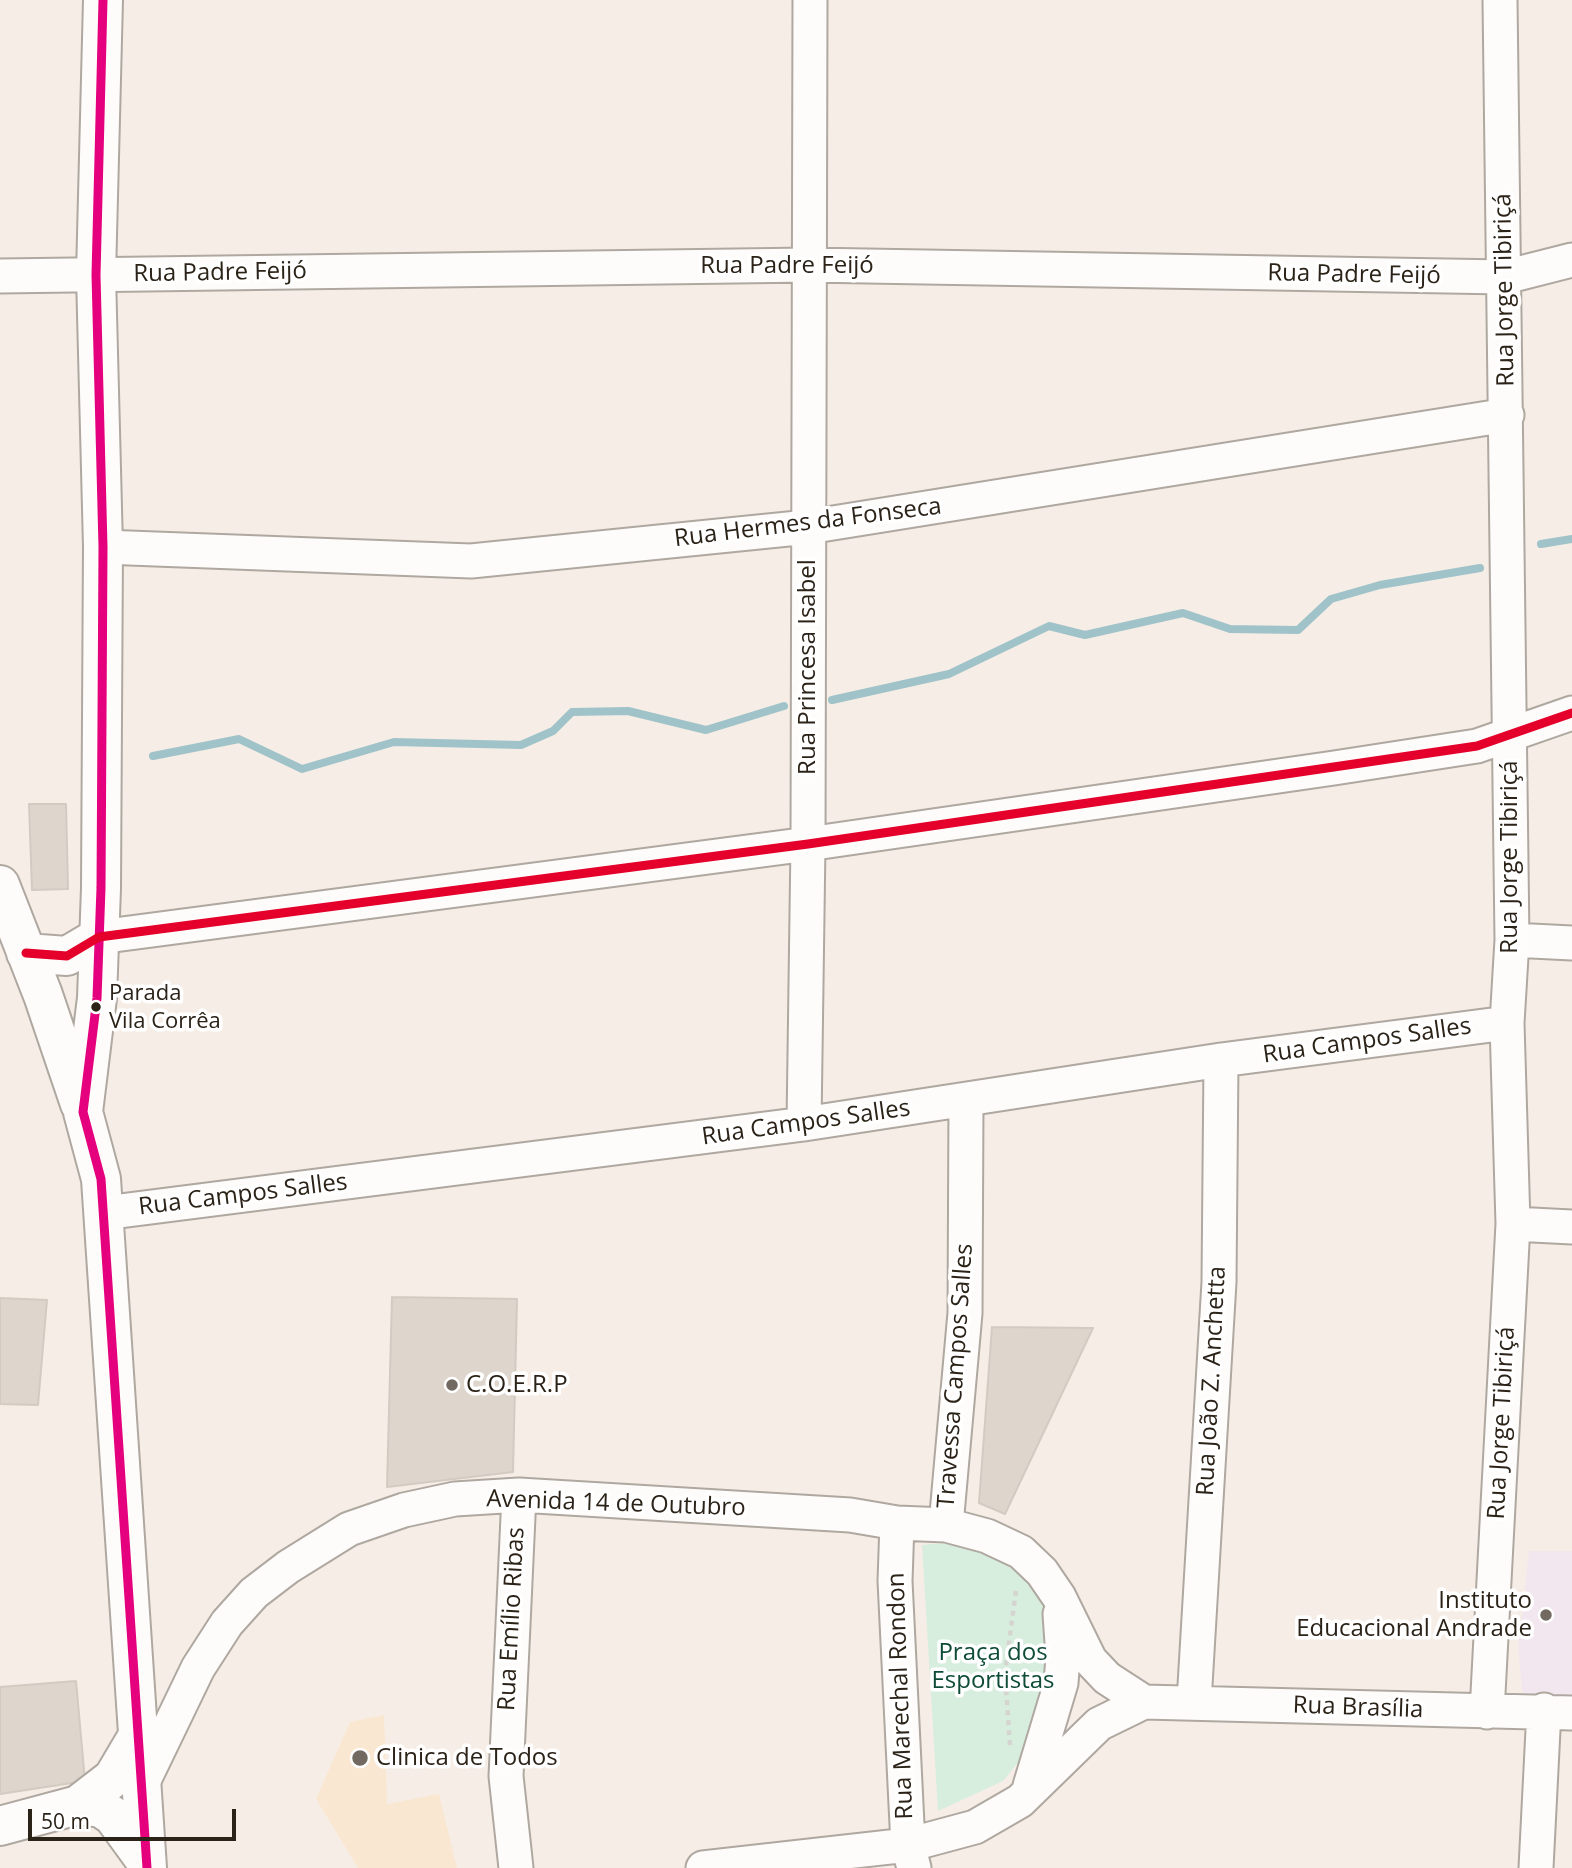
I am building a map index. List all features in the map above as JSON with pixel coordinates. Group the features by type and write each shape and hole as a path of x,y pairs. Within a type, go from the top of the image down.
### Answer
{"main road":[{"path":"83,1112 97,998 99,937 103,547 96,275 103,0"},
{"path":"0,885 43,995 83,1112 101,1179 146,1864"},
{"path":"26,953 67,956 99,937"},
{"path":"78,1805 113,1778 139,1734"},
{"path":"0,1826 78,1805 101,1808 113,1816 146,1864"}],"street":[{"name":"Rua Princesa Isabel","path":"803,1124 808,844 810,0"},
{"name":"Rua Jorge Tibiriçá","path":"1487,1712 1513,1224 1507,1023 1512,940 1500,0"},
{"name":"Rua Padre Feijó","path":"0,276 809,265 1505,277 1572,260"},
{"name":"Rua Hermes da Fonseca","path":"103,547 471,561 808,527 1507,415"},
{"path":"99,937 808,844 1373,762 1477,746 1510,737 1572,713"},
{"path":"1512,940 1572,943"},
{"name":"Rua Campos Salles","path":"103,1213 967,1102 1221,1060 1507,1023"},
{"name":"Rua João Z. Anchetta","path":"1194,1702 1219,1282 1221,1060"},
{"name":"Travessa Campos Salles","path":"946,1525 965,1313 967,1102"},
{"path":"1513,1224 1572,1227"},
{"name":"Avenida 14 de Outubro","path":"142,1784 198,1668 227,1623 254,1593 288,1567 349,1528 404,1510 455,1499 519,1495 850,1515 897,1523 946,1525 987,1536 1021,1552 1042,1572 1059,1597 1090,1661 1107,1678 1144,1702"},
{"name":"Rua Emílio Ribas","path":"516,1868 506,1776 519,1495"},
{"name":"Rua Marechal Rondon","path":"897,1523 895,1581 911,1857"},
{"path":"1028,1792 1061,1683 1063,1657 1059,1597"},
{"path":"703,1868 911,1857 996,1817 1028,1792 1099,1724 1144,1702"},
{"name":"Rua Brasília","path":"1144,1702 1558,1712"},
{"path":"1536,1868 1558,1712"}],"path":[{"path":"1011,1750 1005,1673 1021,1552"}],"shaded area":[{"name":"Instituto Educacional Andrade","path":"1529,1551 1572,1551 1572,1701 1539,1700 1522,1691 1518,1647"},
{"name":"Clinica de Todos","path":"384,1715 387,1804 439,1794 457,1868 358,1868 316,1799 350,1722"}],"green space":[{"name":"Praça dos Esportistas","path":"956,1542 995,1555 1030,1584 1049,1618 1055,1645 1033,1739 1020,1760 1003,1781 938,1811 922,1545"}],"building":[{"path":"29,804 66,804 68,889 32,890"},
{"name":"C.O.E.R.P","path":"392,1297 517,1299 513,1472 387,1487"},
{"path":"0,1298 47,1300 38,1405 0,1404"},
{"path":"992,1327 1093,1328 1005,1514 979,1503"},
{"path":"76,1681 85,1781 0,1794 0,1687"}],"waterway":[{"path":"1541,544 1572,539"},
{"path":"832,700 949,674 1049,626 1085,635 1183,613 1230,629 1298,630 1331,599 1380,585 1480,568"},
{"path":"153,756 239,739 302,769 394,742 521,745 553,731 572,712 628,711 706,730 784,706"}],"transit line":[{"path":"103,0 96,275 103,547 101,888 97,998 83,1112 101,1179 147,1868"},
{"path":"26,953 67,956 99,937 808,844 1477,746 1572,713"}],"place":[{"name":"Parada Vila Corrêa","path":"96,1007"},
{"name":"C.O.E.R.P","path":"452,1385"},
{"name":"Instituto Educacional Andrade","path":"1546,1615"},
{"name":"Clinica de Todos","path":"360,1758"}]}
